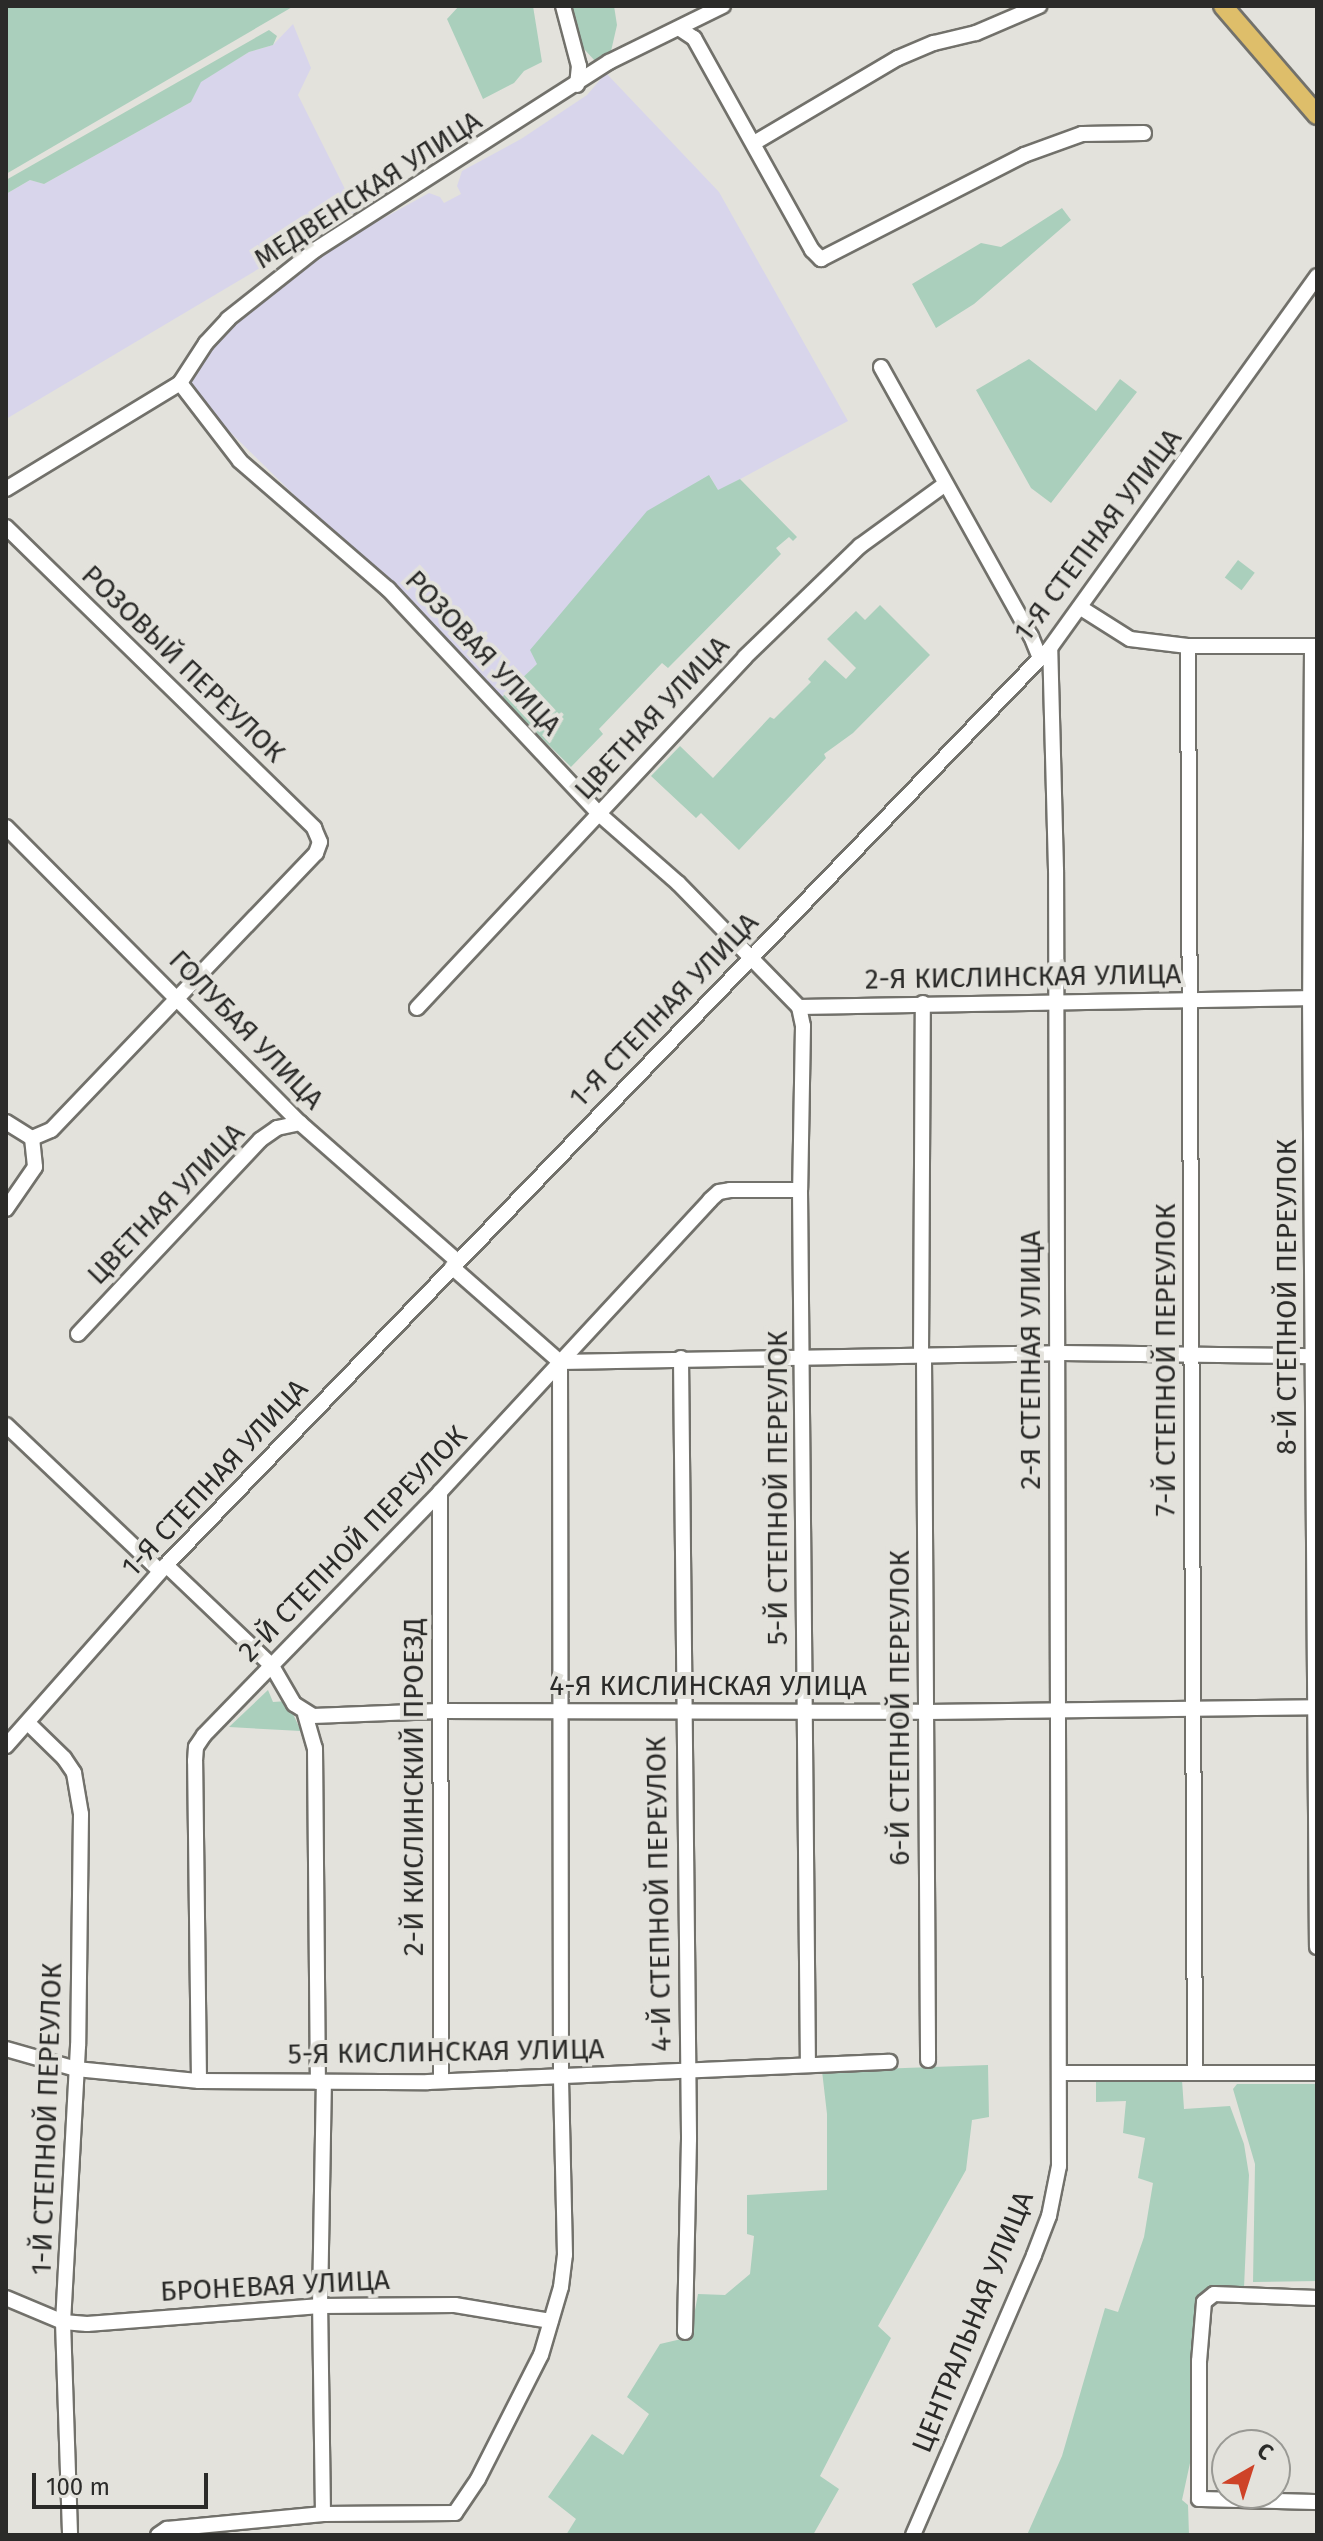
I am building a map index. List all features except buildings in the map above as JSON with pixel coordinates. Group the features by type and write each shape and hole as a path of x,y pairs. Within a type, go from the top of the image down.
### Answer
{"main road":[{"path":"1223,6 1317,115"}],"street":[{"path":"563,6 579,66 577,85"},
{"name":"МЕДВЕНСКАЯ УЛИЦА","path":"6,489 180,383 206,343 228,319 278,276 609,62 723,6"},
{"path":"754,143 898,58 934,43 976,33 1039,6"},
{"path":"680,29 694,38 812,250 821,259 1024,155 1082,134 1144,133"},
{"name":"1-Я СТЕПНАЯ УЛИЦА","path":"6,1746 163,1568 1045,653 1081,608 1317,276"},
{"path":"881,367 944,485 1031,636 1045,653"},
{"name":"РОЗОВАЯ УЛИЦА","path":"180,383 240,461 388,589 598,813 678,883 750,958"},
{"name":"ЦВЕТНАЯ УЛИЦА","path":"417,1008 745,657 860,546 944,485"},
{"name":"РОЗОВЫЙ ПЕРЕУЛОК","path":"6,527 314,828 320,842 316,853 177,996"},
{"path":"1081,608 1130,639 1188,646 1315,647"},
{"name":"7-Й СТЕПНОЙ ПЕРЕУЛОК","path":"1188,646 1195,2073"},
{"name":"8-Й СТЕПНОЙ ПЕРЕУЛОК","path":"1315,647 1317,1947"},
{"name":"2-Я СТЕПНАЯ УЛИЦА","path":"1045,653 1056,1000 1061,2073"},
{"name":"ГОЛУБАЯ УЛИЦА","path":"6,827 300,1123 560,1362"},
{"path":"750,958 799,1007"},
{"path":"32,1138 51,1130 177,996"},
{"name":"2-Я КИСЛИНСКАЯ УЛИЦА","path":"799,1007 1056,1000 1314,998"},
{"name":"6-Й СТЕПНОЙ ПЕРЕУЛОК","path":"923,1003 928,2060"},
{"name":"5-Й СТЕПНОЙ ПЕРЕУЛОК","path":"799,1007 803,1026 800,1190 808,2065"},
{"path":"6,1122 32,1138"},
{"name":"ЦВЕТНАЯ УЛИЦА","path":"78,1334 260,1140 277,1128 300,1123"},
{"path":"6,1209 35,1167 32,1138"},
{"name":"2-Й СТЕПНОЙ ПЕРЕУЛОК","path":"199,2081 196,1747 440,1492 719,1192 800,1190"},
{"path":"158,2535 167,2529 323,2514 455,2513 510,2417 541,2355 565,2255 561,2078 560,1362 1057,1353 1315,1356"},
{"name":"4-Й СТЕПНОЙ ПЕРЕУЛОК","path":"681,1358 689,2139 685,2332"},
{"path":"6,1425 272,1666 294,1704 305,1714 315,1748 321,2082 323,2514"},
{"name":"2-Й КИСЛИНСКИЙ ПРОЕЗД","path":"440,1492 441,2081"},
{"name":"4-Я КИСЛИНСКАЯ УЛИЦА","path":"305,1714 1316,1707"},
{"name":"1-Й СТЕПНОЙ ПЕРЕУЛОК","path":"28,1723 64,1758 74,1773 78,1789 81,1903 63,2322 70,2535"},
{"name":"5-Я КИСЛИНСКАЯ УЛИЦА","path":"6,2049 76,2069 199,2081 561,2078 890,2062"},
{"path":"1061,2073 1317,2073"},
{"name":"ЦЕНТРАЛЬНАЯ УЛИЦА","path":"913,2535 1049,2216 1059,2166 1061,2073"},
{"path":"1317,2298 1214,2294 1204,2302 1199,2361 1199,2499 1317,2502"},
{"name":"БРОНЕВАЯ УЛИЦА","path":"6,2298 63,2322 87,2324 320,2306 455,2305 551,2321"}],"shaded area":[{"path":"293,24 311,68 298,95 356,211 6,419 6,194 30,180 44,184 191,102 200,82 249,52 273,45"},
{"path":"606,73 719,192 848,421 718,491 710,476 537,664 501,698 180,383 216,341 276,286 355,234 429,193 440,197 444,203 461,194 457,186 462,171 521,139 587,95"}],"green space":[{"path":"6,6 294,6 6,174"},
{"path":"459,6 533,6 542,62 524,71 514,83 483,99 447,19"},
{"path":"565,6 614,6 617,25 606,73 574,38"},
{"path":"269,30 277,36 273,45 249,52 201,82 191,102 44,184 30,180 6,194 6,180"},
{"path":"1062,208 1071,220 974,304 936,328 912,284 981,243 1001,247"},
{"path":"1029,359 1096,411 1120,379 1137,392 1051,503 1031,488 976,390"},
{"path":"709,475 718,490 740,479 797,537 793,541 789,537 776,548 781,554 668,668 662,663 599,729 603,734 571,767 501,698 537,664 530,650 647,511"},
{"path":"1238,560 1255,573 1242,590 1225,578"},
{"path":"880,605 930,655 853,733 824,754 826,758 739,850 701,813 696,818 651,776 680,746 713,778 770,717 774,719 811,682 808,679 825,660 846,679 856,668 827,639 856,611 865,620"},
{"path":"268,1690 273,1702 287,1701 301,1731 229,1727"},
{"path":"988,2065 989,2117 972,2120 966,2170 878,2326 891,2338 820,2476 839,2489 813,2535 566,2535 576,2519 548,2497 592,2434 623,2455 649,2414 627,2397 660,2344 690,2337 698,2294 725,2295 750,2274 754,2236 747,2234 747,2195 827,2190 827,2114 822,2071"},
{"path":"1134,2077 1182,2080 1184,2109 1230,2106 1244,2144 1249,2175 1244,2288 1216,2289 1197,2327 1190,2385 1190,2463 1182,2500 1188,2505 1189,2535 1027,2535 1062,2456 1105,2308 1118,2312 1144,2237 1153,2183 1138,2178 1145,2138 1123,2133 1126,2101 1096,2102 1096,2080"},
{"path":"1237,2084 1317,2084 1317,2281 1253,2282 1255,2164 1233,2089"}]}
